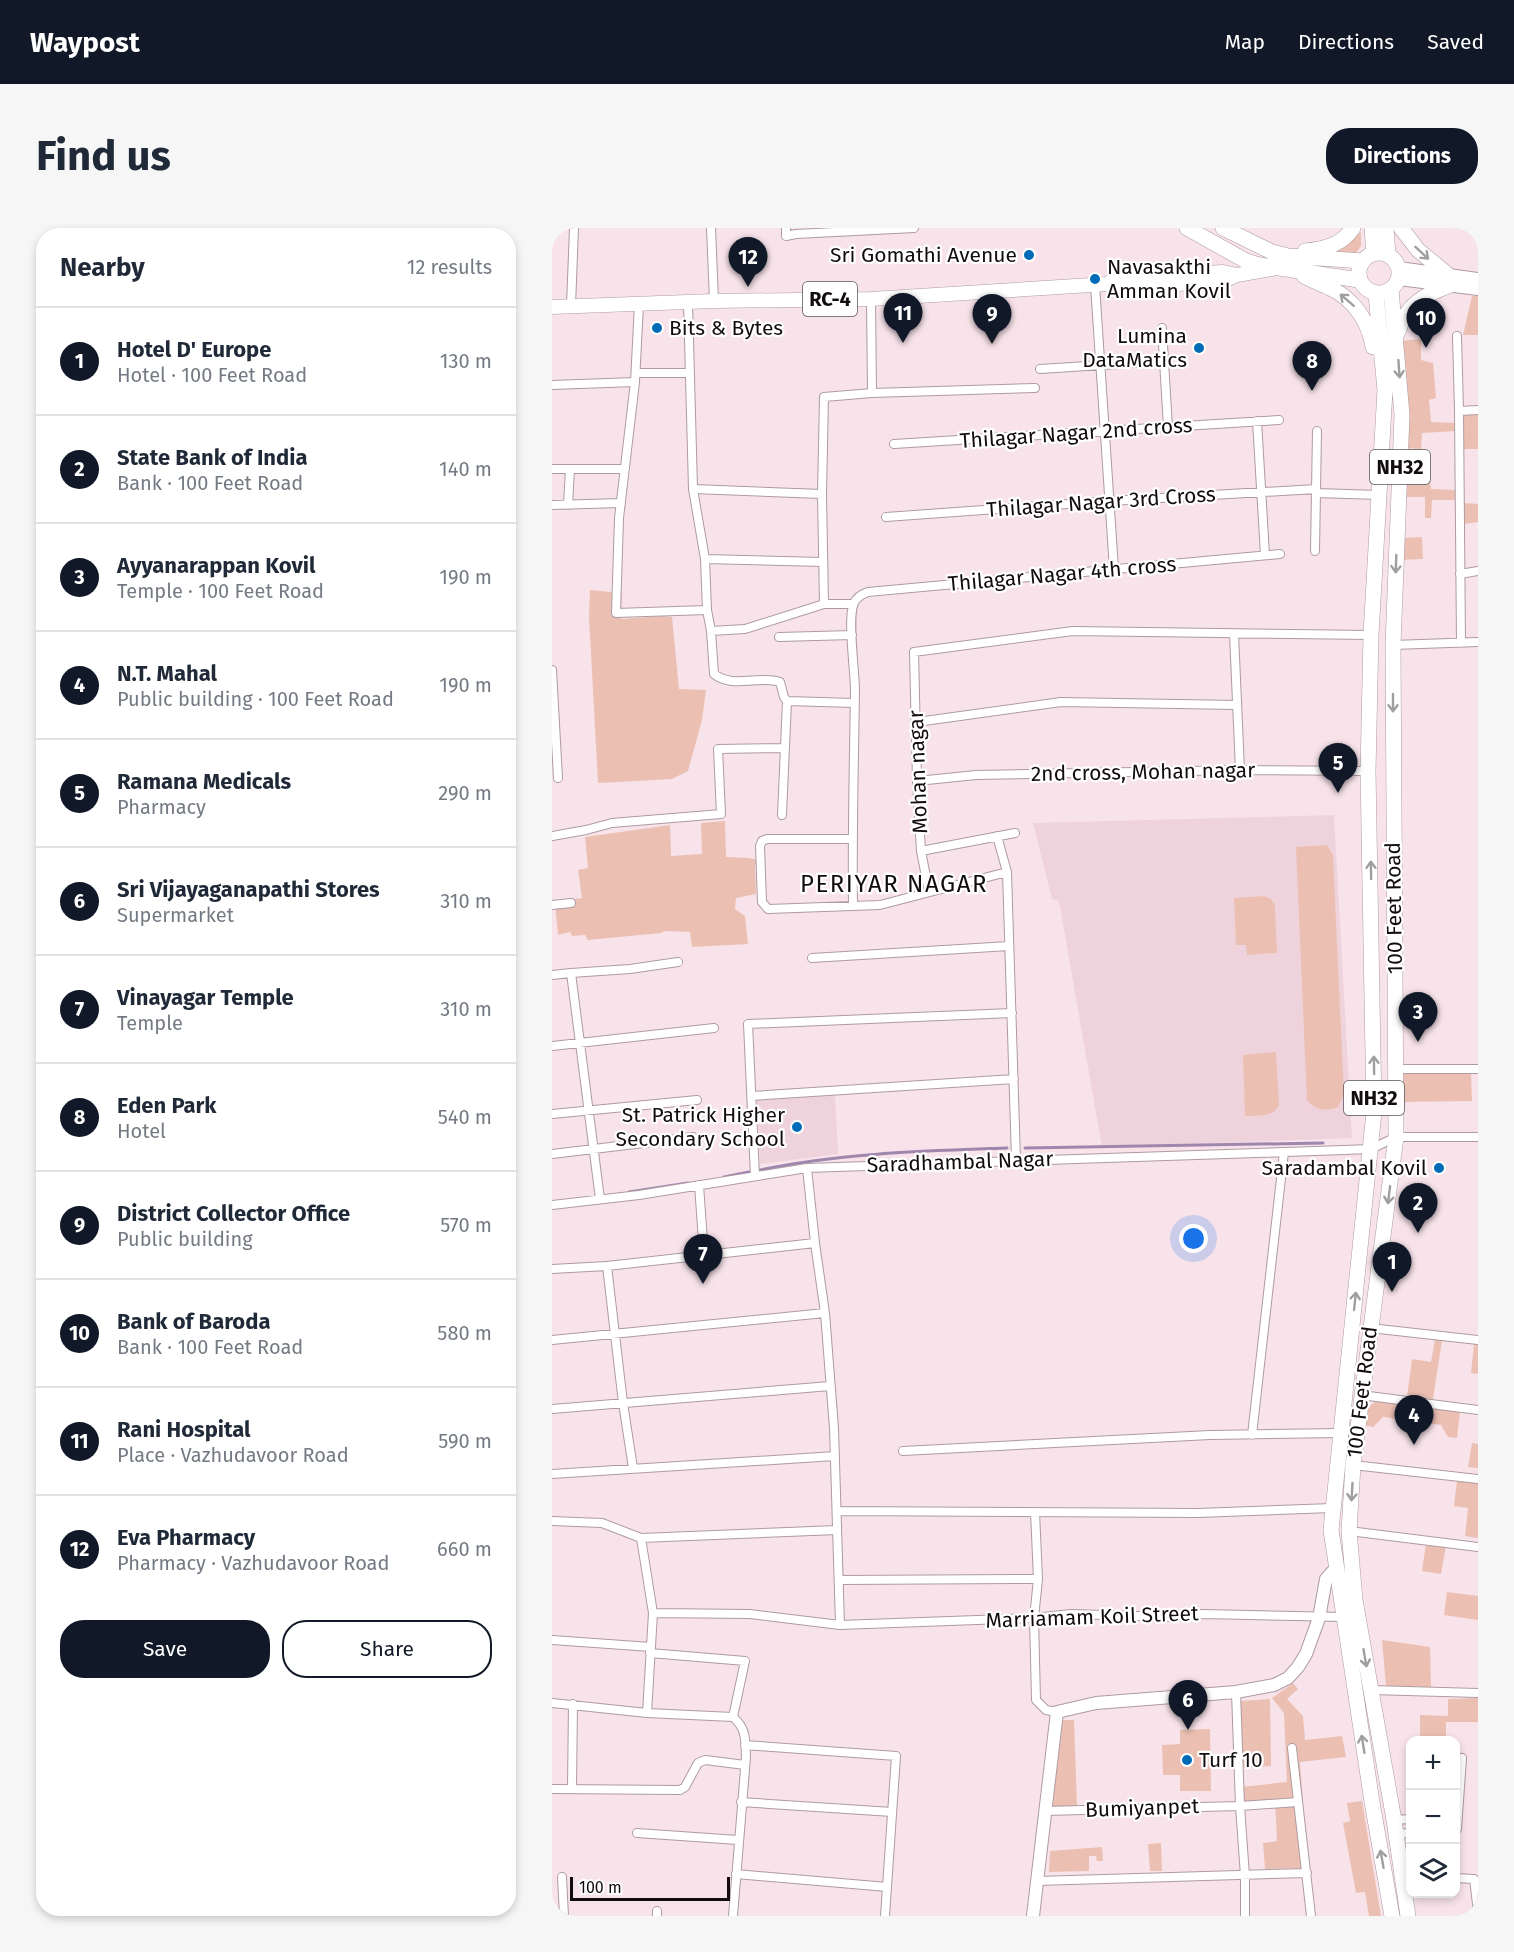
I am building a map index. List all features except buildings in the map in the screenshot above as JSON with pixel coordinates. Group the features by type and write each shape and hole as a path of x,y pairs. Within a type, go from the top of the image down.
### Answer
{"highway":[{"path":"1187,228 1246,261 1273,268 1359,280"},
{"path":"1223,228 1272,252 1288,256 1375,257 1393,258 1391,283 1366,289 1359,280 1358,273 1375,257 1386,228"},
{"path":"1272,252 1322,249 1336,244 1353,228"},
{"path":"1372,228 1375,257"},
{"path":"1396,337 1401,322 1413,304 1449,279 1418,250 1401,228"},
{"path":"1296,271 1332,288 1349,300 1359,312 1371,331 1378,375 1385,390"},
{"name":"100 Feet Road","path":"1391,283 1402,416 1393,645 1396,1137 1361,1395 1353,1465 1349,1531 1355,1600 1400,1829 1408,1916"},
{"name":"100 Feet Road","path":"1391,283 1371,635 1368,771 1374,1101 1371,1149 1331,1530 1335,1569 1392,1916"}],"main road":[{"name":"RC-4","path":"552,307 714,301 871,299 1101,284 1116,278 1223,272 1237,275 1273,268 1288,256"}],"street":[{"path":"571,306 574,228"},
{"path":"711,228 714,301"},
{"path":"786,228 786,236 914,228"},
{"path":"1449,279 1478,289"},
{"path":"1391,283 1478,279"},
{"path":"1101,284 1102,365 1114,569"},
{"path":"871,299 872,393"},
{"path":"688,302 693,489 705,559 707,610 714,674 735,681 780,681 784,698 787,701 782,815"},
{"path":"639,304 635,378 616,565 616,613 707,610"},
{"path":"1162,328 1168,427"},
{"path":"1457,336 1461,643"},
{"path":"1040,369 1165,361"},
{"path":"552,385 690,373"},
{"path":"824,604 822,494 824,397 872,393 1035,388"},
{"path":"1459,411 1478,410"},
{"name":"Thilagar Nagar 2nd cross","path":"894,444 1279,420"},
{"path":"1257,421 1265,555"},
{"path":"1315,552 1317,431"},
{"path":"552,469 625,470"},
{"path":"568,505 570,469"},
{"path":"693,489 822,494"},
{"name":"Thilagar Nagar 3rd Cross","path":"886,517 1262,491 1316,491 1379,495"},
{"path":"552,505 621,504"},
{"name":"Thilagar Nagar 4th cross","path":"853,604 860,594 868,592 1280,554"},
{"path":"705,559 823,562"},
{"path":"1460,574 1478,571"},
{"path":"711,631 745,629 824,604 853,604 853,906"},
{"name":"Mohan nagar","path":"929,892 921,851 914,652 1073,631 1234,634"},
{"path":"1240,770 1234,634 1371,635"},
{"path":"779,637 852,635"},
{"path":"1393,645 1478,642"},
{"path":"552,670 558,778"},
{"path":"787,701 854,702"},
{"path":"917,722 1061,702 1237,705"},
{"path":"552,836 612,823 721,814 718,749 784,748"},
{"name":"2nd cross, Mohan nagar","path":"917,782 976,775 1240,770 1368,771"},
{"path":"921,851 1015,833"},
{"path":"997,836 1007,872 1017,1160"},
{"path":"852,839 767,839 762,841 760,846 764,907 768,909 880,905 1007,872"},
{"path":"552,905 571,903"},
{"path":"812,958 1009,946"},
{"path":"552,975 630,969 678,962"},
{"path":"572,974 600,1199"},
{"path":"755,1176 748,1024 1011,1013"},
{"path":"552,1046 714,1028"},
{"path":"1395,1069 1478,1069"},
{"path":"752,1096 1014,1079"},
{"path":"552,1114 697,1100"},
{"path":"552,1154 693,1137"},
{"path":"1371,1149 1396,1137 1478,1137"},
{"name":"Saradhambal Nagar","path":"552,1205 807,1168 1371,1149"},
{"path":"1252,1435 1284,1152"},
{"path":"807,1168 825,1313 835,1456 840,1625"},
{"path":"699,1185 704,1256"},
{"path":"552,1269 606,1266 815,1244"},
{"path":"606,1266 633,1468"},
{"path":"552,1340 825,1313"},
{"path":"1370,1328 1478,1340"},
{"path":"552,1409 830,1386"},
{"path":"1361,1395 1478,1410"},
{"path":"903,1451 1210,1435 1340,1433"},
{"path":"552,1474 835,1456"},
{"path":"1353,1465 1478,1479"},
{"path":"837,1511 1198,1513 1332,1508"},
{"path":"1035,1512 1038,1580 1034,1618 1036,1700 1046,1710 1057,1712 1096,1703 1236,1692 1274,1685 1288,1678 1306,1654 1319,1618 1326,1579 1335,1569"},
{"path":"552,1521 602,1523 641,1538 837,1530"},
{"path":"1349,1531 1478,1547"},
{"path":"641,1538 653,1613 647,1713"},
{"path":"839,1580 1038,1580"},
{"name":"Marriamam Koil Street","path":"653,1613 750,1614 840,1625 1034,1618 1071,1614 1172,1617 1202,1614 1343,1617"},
{"path":"552,1640 745,1661 733,1717"},
{"path":"1371,1690 1478,1693"},
{"path":"1236,1692 1245,1916"},
{"path":"552,1703 647,1713 733,1717 741,1724 745,1745 745,1765 733,1916"},
{"path":"572,1788 573,1704"},
{"path":"1033,1916 1057,1712"},
{"path":"745,1745 896,1756 885,1916"},
{"path":"1292,1748 1311,1916"},
{"path":"1460,1758 1462,1758 1460,1786"},
{"path":"552,1789 680,1790 686,1787 698,1763 705,1760 745,1765"},
{"path":"741,1802 892,1812"},
{"name":"Bumiyanpet","path":"1045,1811 1240,1806 1297,1802"},
{"path":"637,1833 738,1840"},
{"path":"1037,1881 1307,1873"},
{"path":"736,1874 886,1887"},
{"path":"562,1876 564,1916"},
{"path":"1460,1878 1476,1878 1478,1912"}],"shaded area":[{"path":"1361,232 1361,246 1356,253 1333,252 1348,244"},
{"path":"1472,296 1478,296 1478,335 1463,335"},
{"path":"1421,339 1421,360 1433,363 1436,398 1429,400 1431,422 1456,423 1456,431 1422,433 1421,449 1405,448 1400,341"},
{"path":"1478,414 1478,449 1462,449 1462,415"},
{"path":"1428,467 1431,489 1456,490 1456,500 1432,500 1431,518 1425,518 1425,497 1402,497 1403,468"},
{"path":"1464,503 1478,504 1478,522 1464,524"},
{"path":"1422,537 1423,559 1401,560 1402,538"},
{"path":"590,590 622,593 621,619 672,617 679,689 706,690 702,720 688,771 672,779 598,783 589,617"},
{"path":"1334,815 1352,1138 1102,1147 1059,901 1052,899 1033,823"},
{"path":"725,821 726,857 758,860 755,866 756,894 736,898 735,909 745,916 748,944 692,947 690,932 665,931 588,940 585,935 572,936 570,932 558,935 555,902 582,898 578,870 588,868 585,837 670,825 671,856 702,854 701,823"},
{"path":"1327,845 1333,855 1344,1095 1338,1107 1325,1110 1307,1101 1296,847"},
{"path":"1264,896 1271,899 1275,905 1277,953 1247,955 1246,945 1236,945 1234,898"},
{"path":"1276,1052 1279,1105 1269,1114 1245,1116 1243,1055"},
{"path":"1471,1073 1472,1101 1401,1102 1403,1074"},
{"name":"St. Patrick Higher Secondary School","path":"835,1094 838,1154 760,1164 757,1100"},
{"path":"1435,1339 1442,1340 1433,1399 1407,1397 1412,1359 1431,1362"},
{"path":"1474,1344 1478,1345 1478,1374 1471,1373"},
{"path":"1376,1401 1460,1412 1457,1438 1448,1437 1441,1425 1383,1417 1373,1427 1362,1425 1365,1410"},
{"path":"1472,1443 1478,1444 1478,1468 1468,1467"},
{"path":"1457,1481 1478,1483 1478,1538 1465,1536 1468,1508 1454,1506"},
{"path":"1426,1543 1446,1546 1441,1574 1422,1571"},
{"path":"1447,1592 1478,1596 1478,1620 1444,1615"},
{"path":"1382,1640 1430,1647 1431,1687 1386,1686"},
{"path":"1293,1683 1298,1689 1287,1699 1303,1716 1305,1740 1342,1736 1346,1757 1300,1762 1303,1803 1296,1803 1304,1868 1265,1869 1263,1843 1277,1841 1275,1801 1243,1801 1241,1787 1287,1782 1284,1713 1272,1698"},
{"path":"1478,1698 1478,1722 1446,1722 1446,1736 1420,1736 1420,1715 1448,1716 1448,1699"},
{"path":"1270,1699 1271,1766 1243,1768 1240,1701"},
{"path":"1063,1720 1074,1720 1077,1806 1050,1807"},
{"name":"Turf 10","path":"1210,1729 1211,1791 1180,1791 1180,1775 1163,1775 1162,1745 1180,1744 1180,1730"},
{"path":"1362,1801 1381,1916 1369,1916 1365,1892 1356,1893 1343,1823 1350,1821 1347,1803"},
{"path":"1161,1843 1162,1871 1150,1871 1148,1844"},
{"path":"1102,1847 1103,1861 1097,1861 1096,1856 1089,1856 1089,1871 1049,1872 1050,1851"}],"waterway":[{"path":"1025,1148 1323,1143"},
{"path":"760,1170 852,1156 1007,1148"},
{"path":"724,1177 749,1172"},
{"path":"629,1192 688,1183"}],"place":[{"name":"Sri Gomathi Avenue","path":"1029,255"},
{"name":"Navasakthi Amman Kovil","path":"1095,279"},
{"name":"Eva Pharmacy","path":"748,287"},
{"name":"Bits & Bytes","path":"657,328"},
{"name":"Rani Hospital","path":"903,343"},
{"name":"District Collector Office","path":"992,344"},
{"name":"Lumina DataMatics","path":"1199,348"},
{"name":"Bank of Baroda","path":"1426,348"},
{"name":"Eden Park","path":"1312,391"},
{"name":"Ramana Medicals","path":"1338,793"},
{"name":"Ayyanarappan Kovil","path":"1418,1042"},
{"name":"St. Patrick Higher Secondary School","path":"797,1127"},
{"name":"Saradambal Kovil","path":"1439,1168"},
{"name":"State Bank of India","path":"1418,1233"},
{"name":"Vinayagar Temple","path":"703,1284"},
{"name":"Hotel D' Europe","path":"1392,1292"},
{"name":"N.T. Mahal","path":"1414,1445"},
{"name":"Sri Vijayaganapathi Stores","path":"1188,1730"},
{"name":"Turf 10","path":"1187,1760"}],"district":[{"name":"PERIYAR NAGAR","path":"894,884"}]}
